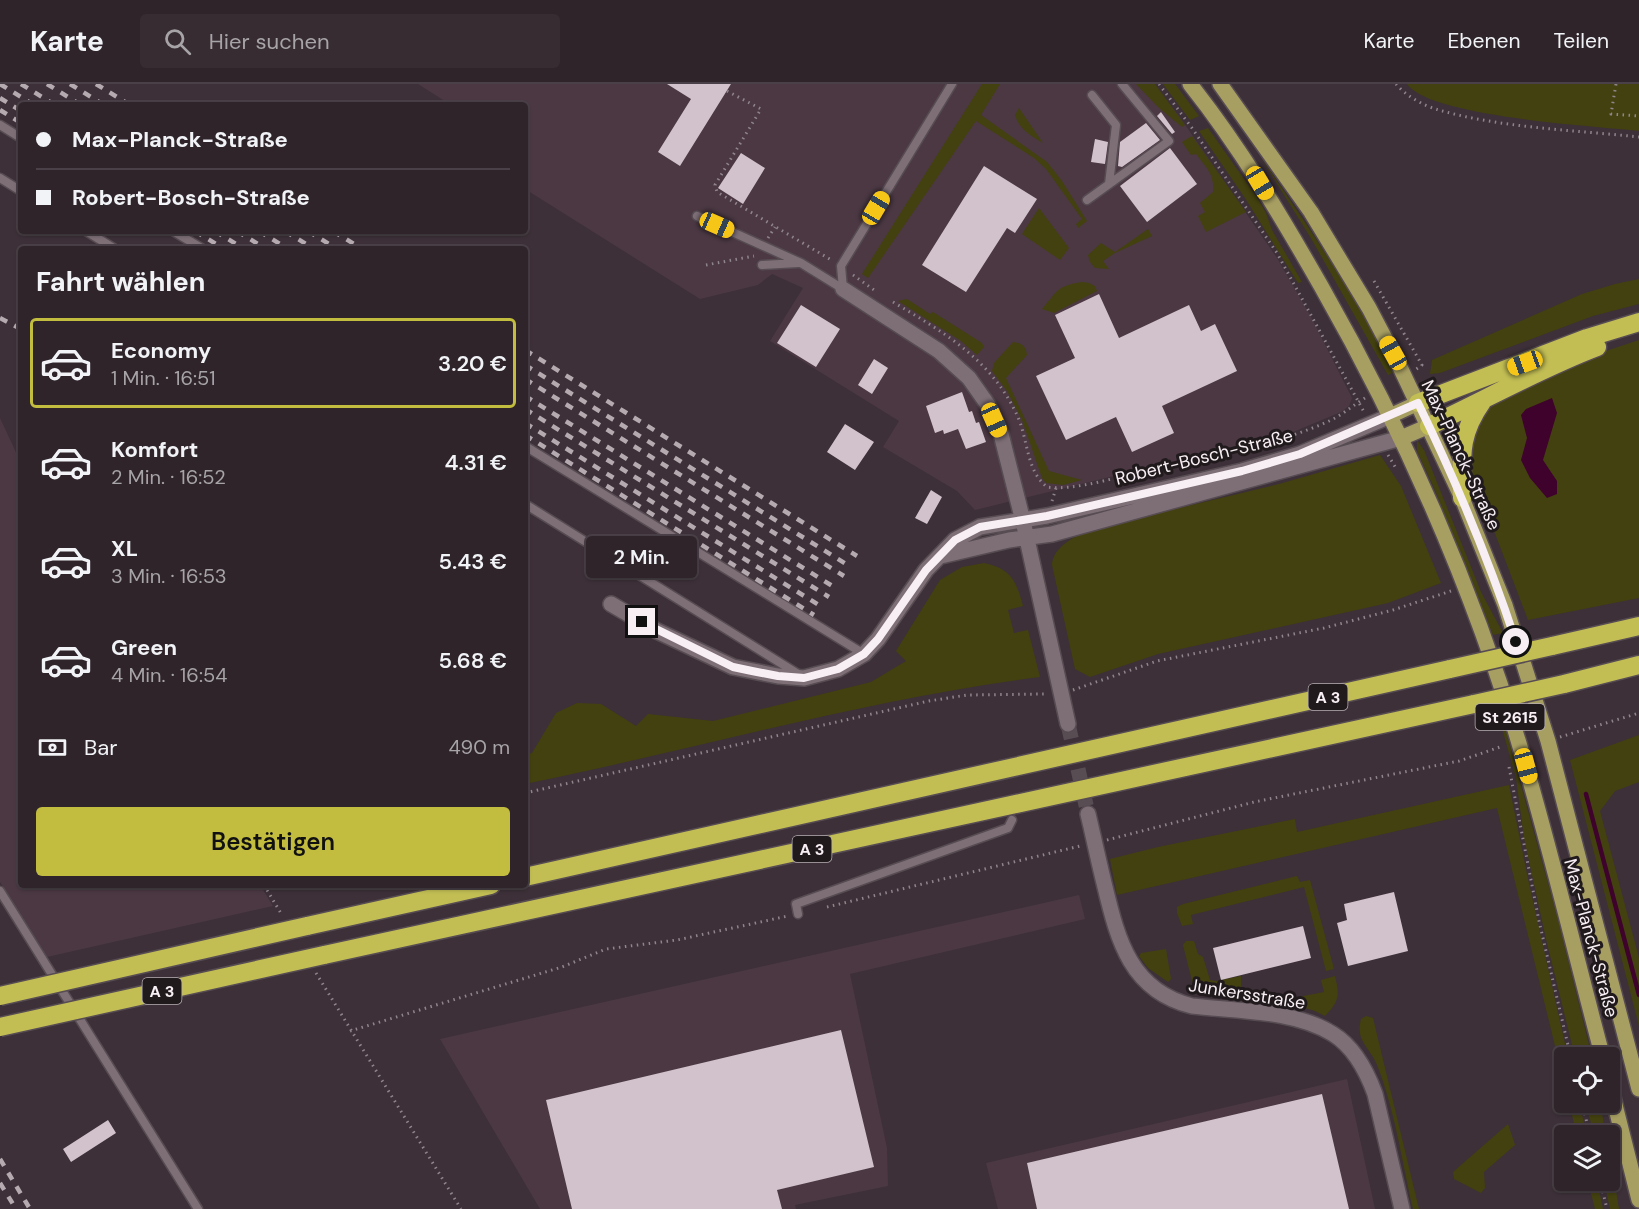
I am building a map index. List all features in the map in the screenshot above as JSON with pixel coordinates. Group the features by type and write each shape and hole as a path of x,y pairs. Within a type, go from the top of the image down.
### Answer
{"highway":[{"path":"1418,403 1587,338 1639,322"},
{"path":"1429,426 1483,401 1528,376 1587,351 1639,333"},
{"path":"1462,498 1463,445 1466,430 1483,401"},
{"name":"A 3","path":"528,876 1639,626"},
{"name":"A 3","path":"0,1027 1474,704 1639,665"},
{"name":"A 3","path":"0,996 478,888"}],"main road":[{"name":"Max-Planck-Straße","path":"1190,84 1249,165 1344,326 1401,438 1445,538 1483,634 1526,766 1599,1047"},
{"name":"Max-Planck-Straße","path":"1220,84 1311,212 1369,308 1418,403 1462,498 1505,605 1548,741 1639,1089"},
{"path":"1390,416 1418,403"},
{"path":"1401,438 1429,426"},
{"path":"1617,1113 1639,1200"}],"street":[{"path":"843,289 939,351 969,378 988,405 1001,434 1025,529 1068,724"},
{"name":"Robert-Bosch-Straße","path":"1025,529 1300,454 1390,416"},
{"name":"Robert-Bosch-Straße","path":"611,604 657,631 733,667 778,676 804,678 838,669 864,654 878,639 926,570 955,540 980,527 1025,529 1052,534 1401,438"},
{"name":"Junkersstraße","path":"1088,814 1116,933 1122,948 1140,976 1159,993 1177,1002 1192,1006 1291,1018 1316,1025 1335,1035 1351,1051 1369,1077 1402,1209"}],"lane":[{"path":"843,289 841,266 952,84"},
{"path":"1087,200 1169,141 1122,84"},
{"path":"1092,95 1116,125 1109,184"},
{"path":"0,125 18,136"},
{"path":"0,178 18,189"},
{"path":"697,216 801,263 843,289"},
{"path":"91,234 110,246"},
{"path":"178,234 198,246"},
{"path":"762,264 801,263"},
{"path":"528,448 864,654"},
{"path":"528,506 804,678"},
{"path":"798,914 796,904 1008,828 1012,820"},
{"path":"0,891 198,1209"}],"path":[{"path":"1159,84 1192,128 1310,305 1371,425"},
{"path":"1396,84 1416,100 1437,110 1488,121 1639,137"},
{"path":"1616,84 1611,114 1639,116"},
{"path":"727,91 761,110 715,185 717,192 841,266 884,297 950,336 999,384 1024,432 1036,475 1047,487 1065,488 1109,479 1281,439 1326,423 1359,402"},
{"path":"706,265 757,256 775,226"},
{"path":"1382,444 1398,471"},
{"path":"528,792 929,701 967,695 1063,694 1157,661 1324,628 1393,610 1452,591"},
{"path":"1548,741 1639,713"},
{"path":"350,1031 562,967 606,949 687,938 798,914 1095,843 1254,802 1459,762 1503,747 1501,737"},
{"path":"1506,757 1539,921 1568,1047"},
{"path":"266,888 281,913"},
{"path":"318,976 461,1209"},
{"path":"1603,1191 1607,1209"}],"shaded area":[{"path":"418,84 1153,84 1179,116 1277,258 1310,315 1352,398 1349,406 1341,412 1293,432 975,510 957,491 883,447 899,421 770,341 803,288 772,274 758,285 700,299 528,191 528,102 446,102"},
{"path":"982,84 1000,84 981,115 1047,162 1087,221 1078,228 1076,224 1082,219 1046,169 1034,158 976,121 868,278 862,274"},
{"path":"1136,84 1155,84 1185,125 1182,127 1158,107"},
{"path":"1163,84 1175,84 1199,116 1190,120"},
{"path":"1407,84 1639,84 1639,131 1552,123 1479,112 1447,105 1422,95"},
{"path":"1019,108 1043,143 1019,124 1015,115"},
{"path":"1208,128 1256,196 1266,213 1272,230 1302,282 1298,283 1245,198 1199,131"},
{"path":"1192,136 1246,212 1206,232 1198,216 1205,212 1200,203 1213,192 1213,181 1196,154 1191,155 1182,142"},
{"path":"1261,158 1331,263 1394,372 1388,375 1312,240"},
{"path":"1039,208 1069,248 1060,260 1022,234"},
{"path":"1148,229 1152,236 1103,261 1109,269 1095,268 1090,262 1088,255 1101,243 1115,252"},
{"path":"1639,279 1639,304 1593,316 1440,373 1430,374 1432,360 1582,294"},
{"path":"1082,282 1095,286 1097,291 1054,313 1042,309 1062,288"},
{"path":"907,299 930,314 933,312 982,343 984,347 977,355 961,341 898,301"},
{"path":"1639,340 1639,598 1528,620 1472,473 1468,443 1484,413 1500,400 1597,354"},
{"path":"1013,342 1023,346 1027,355 1006,378 1049,471 1082,480 1063,485 1046,483 1042,478 1022,420 1007,391 992,371 994,363"},
{"path":"1552,398 1557,413 1543,460 1557,481 1557,494 1547,498 1530,478 1521,460 1527,438 1521,415 1526,409"},
{"path":"0,418 18,457 18,888 262,888 273,906 47,957 0,882"},
{"path":"1417,440 1424,450 1481,592 1503,633 1493,635 1417,451"},
{"path":"1380,455 1401,486 1441,583 1388,603 1158,654 1090,677 1075,669 1052,565 1056,553 1070,540 1088,530 1279,484"},
{"path":"984,563 1006,572 1011,577 1018,589 1023,606 1008,610 1014,633 1028,630 1040,677 975,686 846,711 528,783 528,754 532,753 556,713 577,703 601,704 636,726 648,714 713,721 871,682 906,661 896,651 940,580 962,567"},
{"path":"1501,713 1557,916 1590,1047 1573,1047 1524,838 1516,778 1498,714"},
{"path":"1639,735 1639,782 1615,791 1600,811 1639,958 1639,1026 1570,760"},
{"path":"1509,785 1566,1047 1555,1047 1497,808 1117,895 1110,859 1295,819 1297,832"},
{"path":"1297,876 1300,882 1310,880 1334,969 1326,971 1304,887 1191,915 1193,924 1182,926 1177,913 1177,907 1183,904"},
{"path":"1079,895 1085,919 850,974 887,1148 888,1186 795,1205 796,1209 540,1209 440,1039"},
{"path":"1186,941 1194,941 1198,954 1203,957 1210,980 1241,976 1241,999 1195,993 1183,945"},
{"path":"1166,949 1171,979 1168,982 1148,968 1139,956 1141,953"},
{"path":"1335,976 1338,989 1337,998 1325,1016 1300,1007 1255,1001 1269,993 1286,995 1288,999 1324,992 1321,980"},
{"path":"1366,1016 1373,1018 1419,1209 1413,1209 1383,1082 1360,1033 1361,1019"},
{"path":"1347,1079 1375,1209 998,1209 986,1163"},
{"path":"1572,1113 1582,1113 1584,1125 1574,1125"},
{"path":"1588,1113 1602,1113 1604,1125 1592,1125"},
{"path":"1508,1124 1515,1145 1484,1172 1485,1188 1481,1193 1454,1179 1453,1172"},
{"path":"1590,1191 1599,1191 1603,1209 1595,1209"},
{"path":"1606,1191 1616,1191 1619,1209 1610,1209"}],"building":[{"path":"667,84 731,84 680,166 658,152 691,99"},
{"path":"1161,112 1175,132 1172,134 1157,116"},
{"path":"1146,123 1160,140 1122,167 1118,166 1120,142"},
{"path":"1095,139 1108,142 1105,164 1091,162"},
{"path":"1170,148 1197,184 1147,222 1120,186"},
{"path":"741,153 765,168 743,204 718,188"},
{"path":"984,166 1037,199 1015,233 1007,228 966,292 922,265"},
{"path":"1099,294 1119,338 1189,305 1201,331 1215,324 1237,371 1162,406 1174,433 1132,452 1116,417 1066,440 1036,376 1075,358 1055,315"},
{"path":"801,305 840,329 816,367 777,343"},
{"path":"874,359 888,368 872,394 858,385"},
{"path":"962,392 969,412 972,411 976,423 979,422 986,442 966,449 958,429 944,434 943,430 935,433 926,406"},
{"path":"845,424 874,442 855,470 827,452"},
{"path":"931,490 942,497 927,524 915,518"},
{"path":"1394,892 1408,951 1348,966 1337,923 1347,920 1344,904"},
{"path":"1303,926 1311,958 1221,980 1213,948"},
{"path":"841,1030 874,1167 777,1190 782,1209 572,1209 546,1100"},
{"path":"1322,1094 1349,1209 1037,1209 1027,1163"},
{"path":"108,1120 116,1133 71,1162 63,1149"}],"waterway":[{"path":"1586,794 1639,995"}],"tunnel":[{"path":"1068,724 1088,814"}],"railway":[{"path":"0,84 29,102"},
{"path":"21,84 50,102"},
{"path":"47,84 76,102"},
{"path":"70,84 99,102"},
{"path":"96,84 125,102"},
{"path":"0,98 18,109"},
{"path":"0,110 18,121"},
{"path":"200,234 219,246"},
{"path":"220,234 239,246"},
{"path":"242,234 261,246"},
{"path":"264,234 283,246"},
{"path":"290,234 309,246"},
{"path":"313,234 332,246"},
{"path":"338,234 357,246"},
{"path":"0,318 18,327"},
{"path":"528,352 857,556"},
{"path":"528,367 851,567"},
{"path":"528,381 844,576"},
{"path":"528,398 834,587"},
{"path":"528,411 829,597"},
{"path":"528,425 822,607"},
{"path":"528,437 814,615"},
{"path":"0,1159 30,1209"},
{"path":"0,1183 16,1209"}],"route":[{"path":"642,622 733,667 778,676 804,678 838,669 864,654 878,639 926,570 955,540 980,527 1047,516 1242,471 1300,454 1418,403 1462,498 1505,605 1516,642"}]}
